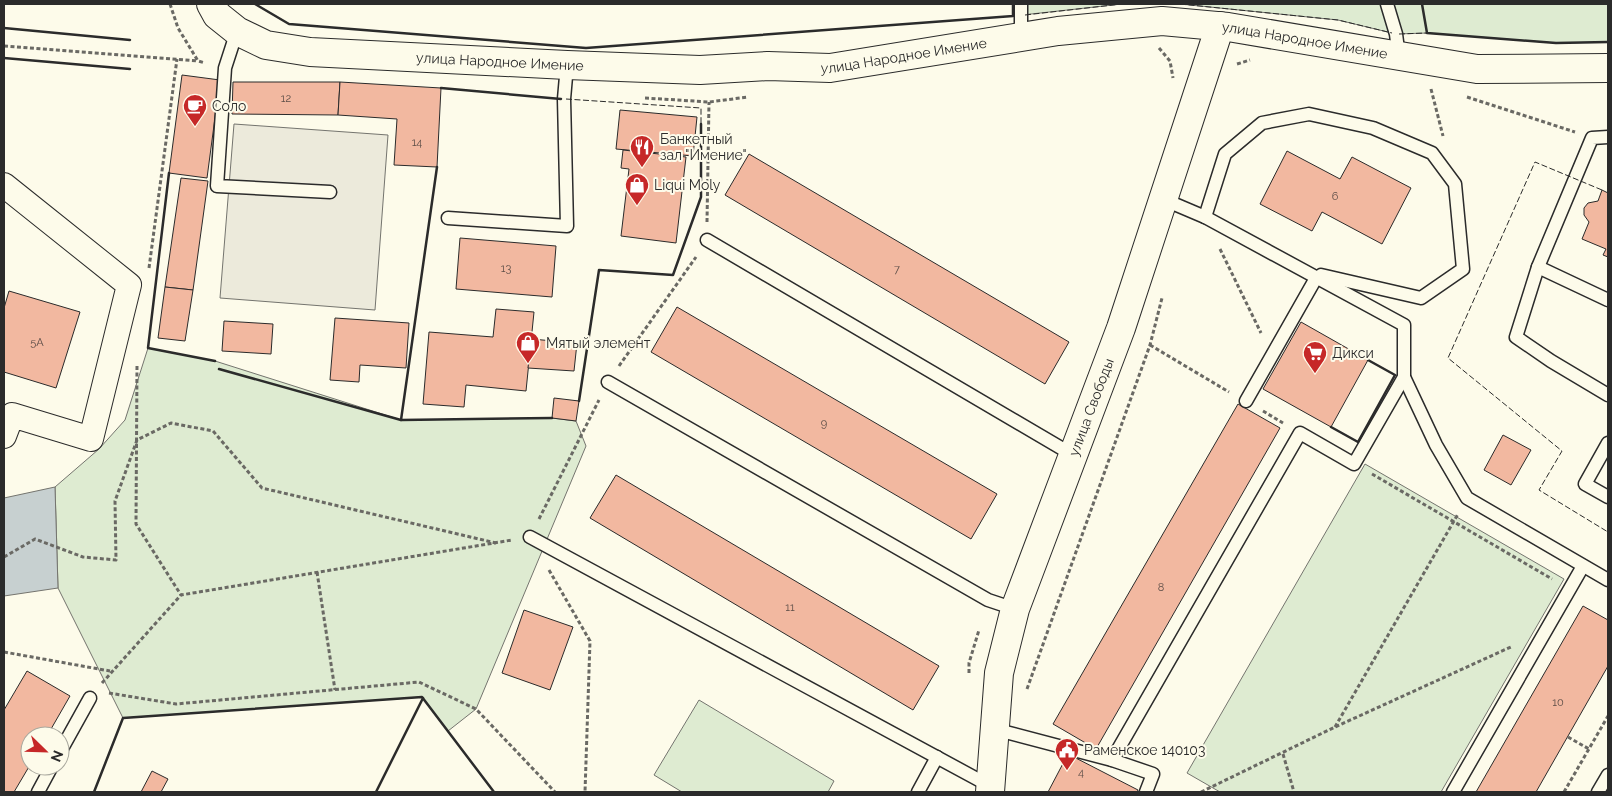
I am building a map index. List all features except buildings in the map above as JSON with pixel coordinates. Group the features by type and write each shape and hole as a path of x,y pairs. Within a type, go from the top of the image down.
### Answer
{"street":[{"name":"улица Народное Имение","path":"210,4 216,14 237,31 266,45 310,52 567,66 700,70 768,66 830,68 1021,38 1162,21 1220,26 1476,69 1608,68"},
{"name":"улица Свободы","path":"990,789 999,673 1015,609 1120,328 1165,200 1220,26"},
{"path":"4,185 129,285 91,439 12,415 4,436"}],"lane":[{"path":"1021,4 1021,38"},
{"path":"1386,4 1396,34 1399,57"},
{"path":"237,31 225,68 217,186 330,192"},
{"path":"448,218 567,226 564,99 567,66"},
{"path":"1205,217 1226,154 1262,123 1309,114 1373,128 1432,153 1455,184 1463,269 1421,298 1304,271"},
{"path":"1608,136 1592,138 1538,267 1516,337 1551,361 1608,395"},
{"path":"1165,200 1205,217 1404,325 1404,377 1436,445 1467,498 1608,580"},
{"path":"707,240 1073,455"},
{"path":"1538,267 1608,300"},
{"path":"1246,402 1316,278"},
{"path":"1112,760 1300,433 1354,464 1404,377"},
{"path":"608,382 988,600 1015,609"},
{"path":"1608,443 1585,484 1608,498"},
{"path":"530,537 937,757 990,789"},
{"path":"1453,792 1584,566"},
{"path":"70,735 93,695"},
{"path":"994,729 1112,760 1153,774 1146,792"},
{"path":"918,792 937,757"},
{"path":"1598,792 1608,775"},
{"path":"38,792 47,776"}],"path":[{"path":"170,4 178,28 198,62"},
{"path":"4,46 177,59 225,68"},
{"path":"1152,47 1160,48 1170,61 1173,77 1170,86"},
{"path":"149,272 177,59"},
{"path":"1234,65 1254,59"},
{"path":"1440,89 1430,86 1444,139"},
{"path":"1459,95 1592,138"},
{"path":"642,98 709,102 756,96"},
{"path":"530,537 608,382 707,240 709,102"},
{"path":"1205,217 1272,356"},
{"path":"1026,692 1150,345 1300,433"},
{"path":"138,359 136,524 181,595"},
{"path":"4,557 35,538 83,557 116,560 115,502 137,440 171,423 213,431 262,488 496,543"},
{"path":"1354,464 1570,589"},
{"path":"1335,727 1467,498"},
{"path":"93,695 110,672 181,595 530,537"},
{"path":"530,537 590,641 585,792"},
{"path":"317,572 335,690"},
{"path":"969,683 969,664 988,600"},
{"path":"1200,792 1283,754 1335,727 1546,631"},
{"path":"4,652 110,672"},
{"path":"93,695 176,704 419,682 476,709 555,792"},
{"path":"1564,792 1608,716"},
{"path":"1568,737 1589,749"},
{"path":"1283,754 1294,792"}],"green space":[{"path":"1013,4 1122,4 1013,16"},
{"path":"1180,4 1608,4 1608,42 1556,43 1427,33 1396,34 1338,20"},
{"path":"148,348 215,361 401,420 552,418 576,421 586,446 476,709 448,731 422,697 123,718 58,588 55,487 99,449 125,420"},
{"path":"1365,464 1564,579 1441,792 1220,792 1187,773"},
{"path":"699,700 834,781 828,792 682,792 654,775"}],"shaded area":[{"path":"234,124 388,135 375,310 220,298"},
{"path":"55,487 58,588 4,596 4,498"}],"fence":[{"path":"1025,15 1122,4"},
{"path":"1180,4 1338,20 1392,33"},
{"path":"1399,34 1427,33"},
{"path":"566,99 701,108 701,124"},
{"path":"1602,190 1535,162 1448,358 1562,451 1539,490 1608,532"}],"wall":[{"path":"255,4 289,24 586,48 1013,16 1013,4"},
{"path":"1422,4 1427,33 1556,43 1608,42"},
{"path":"4,28 130,40"},
{"path":"4,58 130,69"},
{"path":"441,88 561,99"},
{"path":"579,401 599,270 673,275 701,197 701,124"},
{"path":"437,167 401,420 552,418"},
{"path":"169,173 148,348 215,361"},
{"path":"1331,427 1358,442 1395,375 1368,360"},
{"path":"219,369 401,420"},
{"path":"94,792 123,718 422,697 494,792"},
{"path":"376,792 423,698"}],"place":[{"name":"Соло","path":"195,127"},
{"name":"Банкетный зал \"Имение\"","path":"642,168"},
{"name":"Liqui Moly","path":"637,206"},
{"name":"Мятый элемент","path":"528,364"},
{"name":"Дикси","path":"1315,374"},
{"name":"Раменское 140103","path":"1067,771"}]}
